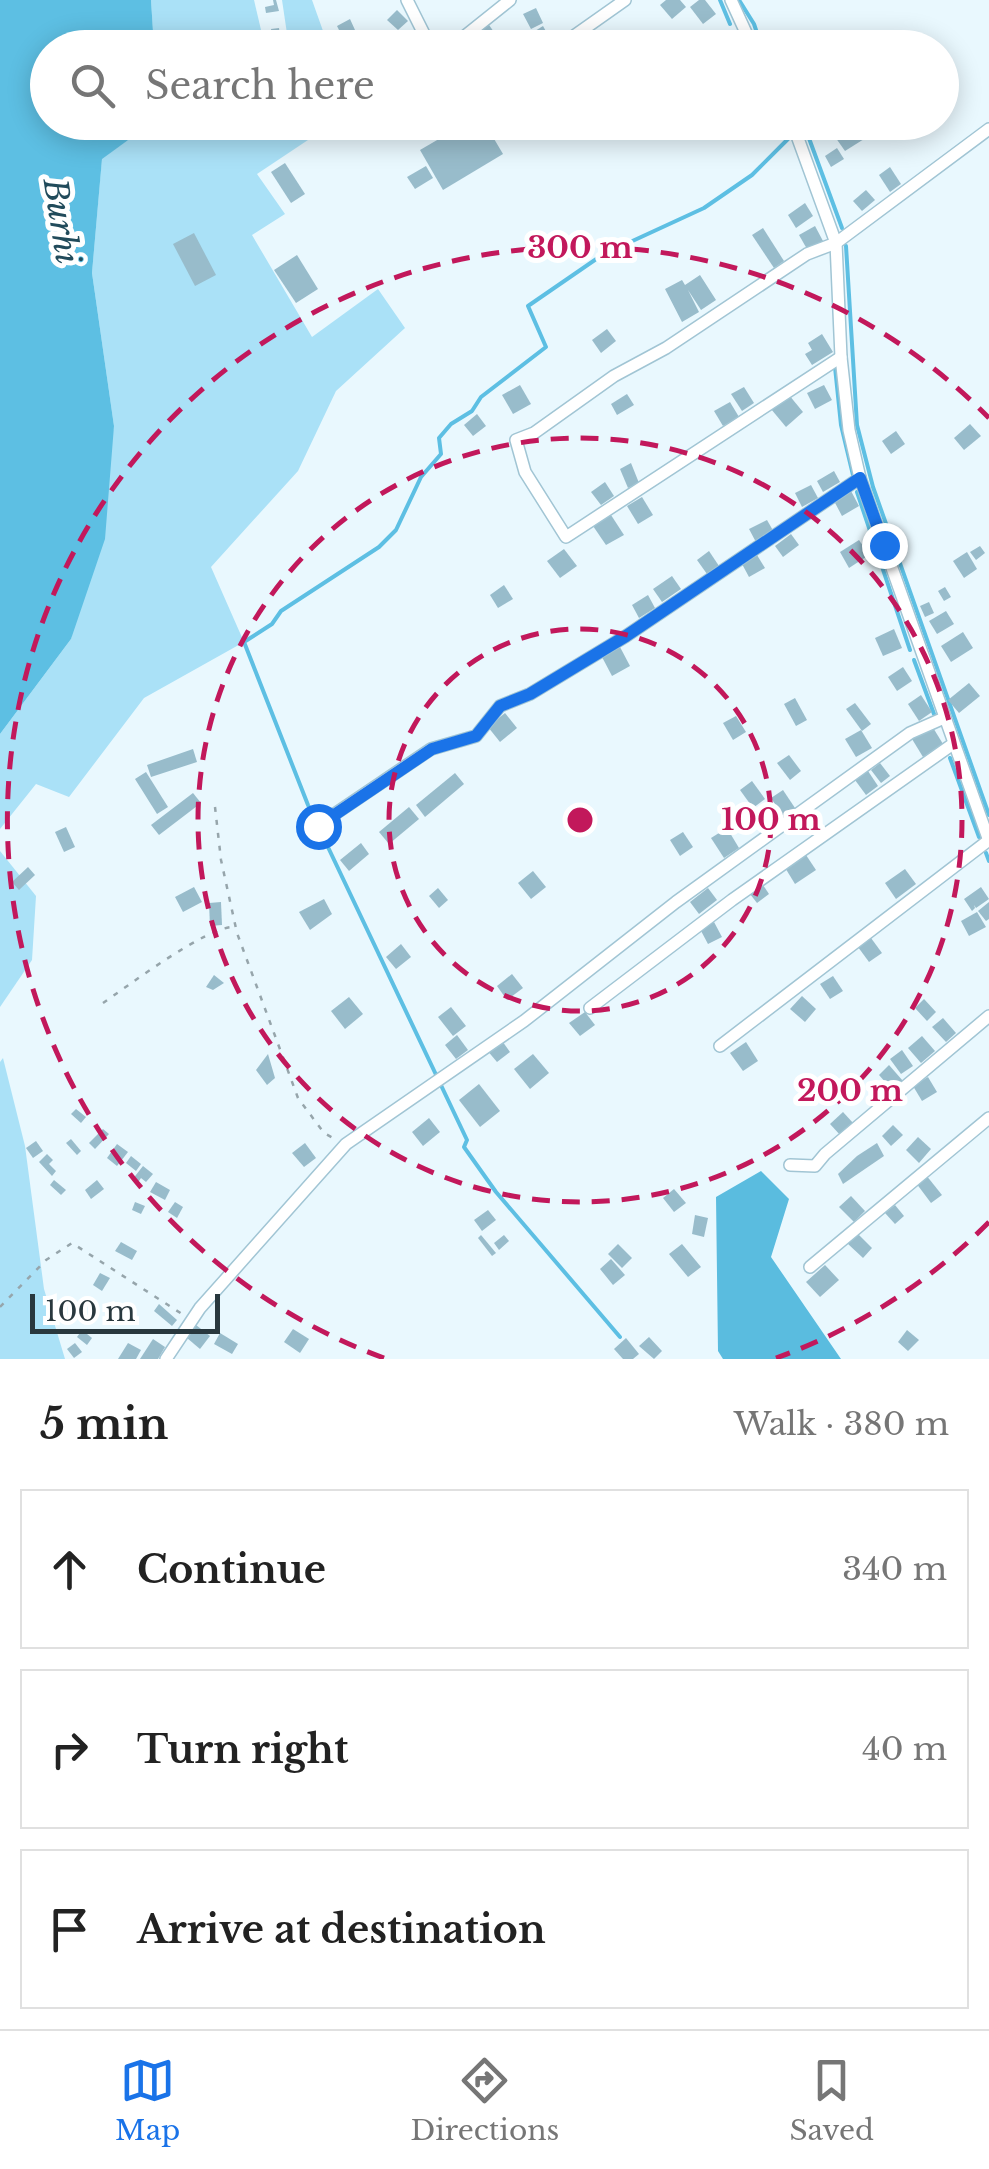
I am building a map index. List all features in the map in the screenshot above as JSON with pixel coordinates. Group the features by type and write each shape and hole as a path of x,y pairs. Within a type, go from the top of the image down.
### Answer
{"street":[{"path":"406,0 422,30"},
{"path":"472,30 510,0"},
{"path":"583,30 625,0"},
{"path":"732,0 744,30"},
{"path":"841,357 566,536 526,472 516,440 534,433 614,376 666,348 807,254 836,243 989,129"},
{"path":"720,1046 989,840 860,478 849,430 841,357 836,243 799,140"},
{"path":"318,826 432,749 476,736 500,706 530,694 626,636 860,478"},
{"path":"166,1359 192,1320 346,1144 524,1021 676,902 910,733 944,718"},
{"path":"590,1008 732,900 953,744"},
{"path":"790,1165 815,1166 989,1016"},
{"path":"810,1267 989,1118"}],"path":[{"path":"215,807 221,860 236,927 298,1098 324,1134 346,1144"},
{"path":"103,1003 225,926 236,927"},
{"path":"0,1307 46,1260 72,1243 192,1320"}],"shaded area":[{"path":"151,0 254,0 261,30 153,30"},
{"path":"282,0 312,0 323,30 286,30"},
{"path":"128,140 308,140 257,174 285,214 252,235 312,337 378,289 405,328 336,391 298,471 211,567 244,642 144,698 69,797 36,784 0,829 0,734 71,639 114,426 92,273 102,158"},
{"path":"0,851 36,896 32,960 0,1007"},
{"path":"3,1058 25,1146 44,1289 65,1359 0,1359"},
{"path":"761,1171 789,1199 771,1257 841,1359 723,1359 718,1351 716,1197"}],"water":[{"name":"Burhi","path":"0,0 151,0 153,30 30,30 30,140 128,140 102,159 92,273 114,426 105,539 71,639 0,734"}],"building":[{"path":"273,0 279,11 266,13 265,7 274,5"},
{"path":"666,0 680,0 686,7 672,19 660,5"},
{"path":"705,0 716,14 703,24 690,7"},
{"path":"536,8 543,23 531,29 523,14"},
{"path":"397,10 408,21 398,30 387,20"},
{"path":"350,19 355,30 339,30 337,26"},
{"path":"487,22 492,30 476,30"},
{"path":"437,140 495,140 503,154 443,190 420,150"},
{"path":"837,140 862,140 845,151"},
{"path":"837,148 844,159 831,167 825,156"},
{"path":"285,163 305,194 291,203 271,172"},
{"path":"426,166 433,178 415,189 407,177"},
{"path":"890,167 901,184 890,192 879,175"},
{"path":"866,190 875,200 862,211 853,201"},
{"path":"805,203 813,216 796,228 788,215"},
{"path":"815,226 823,241 807,249 799,235"},
{"path":"763,228 784,261 774,268 752,235"},
{"path":"194,233 216,275 195,286 173,244"},
{"path":"297,255 318,289 296,303 274,270"},
{"path":"700,275 716,300 701,310 688,290 699,312 682,322 665,289 682,280 685,285"},
{"path":"607,329 616,341 601,353 592,340"},
{"path":"822,334 833,352 812,365 805,354 812,350 808,343"},
{"path":"520,385 531,404 513,414 502,395"},
{"path":"824,385 832,400 815,409 807,393"},
{"path":"744,387 754,403 742,411 731,394"},
{"path":"627,394 634,405 617,415 611,404"},
{"path":"789,395 803,412 786,427 771,409"},
{"path":"730,402 739,417 723,426 714,411"},
{"path":"477,414 486,426 473,436 464,425"},
{"path":"970,424 981,436 964,450 954,438"},
{"path":"896,431 905,444 891,454 882,441"},
{"path":"631,463 639,483 628,488 620,469"},
{"path":"834,471 840,482 823,492 817,481"},
{"path":"605,482 614,496 601,505 591,492"},
{"path":"811,485 818,498 802,507 795,493"},
{"path":"851,491 859,506 842,516 834,501"},
{"path":"642,497 653,515 638,524 627,506"},
{"path":"611,515 624,535 606,545 593,526"},
{"path":"767,520 775,534 757,544 749,529"},
{"path":"791,534 799,545 783,557 775,546"},
{"path":"859,540 869,555 849,568 840,552"},
{"path":"980,546 985,553 976,560 970,552"},
{"path":"564,549 577,566 560,578 547,561"},
{"path":"709,551 719,566 707,574 697,560"},
{"path":"967,552 977,569 964,578 953,561"},
{"path":"757,555 765,568 749,577 742,564"},
{"path":"672,576 681,589 662,602 653,589"},
{"path":"504,585 513,599 498,608 490,595"},
{"path":"945,587 951,597 944,601 938,591"},
{"path":"648,595 655,608 639,618 632,605"},
{"path":"929,602 934,613 925,617 920,606"},
{"path":"946,611 954,624 937,634 929,621"},
{"path":"894,629 902,648 883,656 875,638"},
{"path":"963,632 973,648 951,662 941,646"},
{"path":"620,647 630,666 612,676 602,657"},
{"path":"903,667 912,681 897,691 888,677"},
{"path":"969,683 980,696 959,713 948,700"},
{"path":"921,695 932,712 919,721 908,704"},
{"path":"795,698 807,720 796,726 784,704"},
{"path":"855,703 871,724 862,731 846,709"},
{"path":"505,713 517,728 500,742 488,727"},
{"path":"736,716 746,732 733,740 723,723"},
{"path":"932,726 943,744 923,757 912,739"},
{"path":"861,730 872,748 856,757 845,739"},
{"path":"193,749 197,762 151,777 147,765"},
{"path":"789,755 801,771 790,780 777,763"},
{"path":"880,763 890,776 881,783 871,770"},
{"path":"868,771 878,786 866,795 855,780"},
{"path":"146,772 168,807 157,814 135,779"},
{"path":"455,773 464,784 425,817 416,805"},
{"path":"752,781 765,799 753,808 740,790"},
{"path":"783,790 797,811 785,820 771,798"},
{"path":"193,793 201,803 159,835 151,825"},
{"path":"409,807 419,819 389,844 379,832"},
{"path":"66,827 75,847 64,852 55,832"},
{"path":"727,828 739,848 724,858 711,838"},
{"path":"683,832 693,847 680,856 670,840"},
{"path":"361,843 369,854 349,871 340,860"},
{"path":"804,852 816,870 795,884 784,866"},
{"path":"28,867 35,875 19,890 12,882"},
{"path":"905,869 916,884 896,899 885,883"},
{"path":"533,871 546,887 531,899 518,883"},
{"path":"763,885 769,894 757,903 750,894"},
{"path":"194,887 202,902 183,912 175,897"},
{"path":"981,887 989,899 976,908 974,905 972,911 964,899"},
{"path":"438,888 448,900 439,908 429,896"},
{"path":"708,888 717,900 699,914 690,902"},
{"path":"324,899 332,914 310,930 299,912"},
{"path":"221,902 222,925 210,926 209,903"},
{"path":"989,902 989,919 986,921 978,911"},
{"path":"977,912 986,927 969,936 961,921"},
{"path":"714,922 722,937 708,944 700,929"},
{"path":"871,938 882,953 869,962 858,947"},
{"path":"401,944 411,957 396,969 386,957"},
{"path":"512,974 523,988 507,1000 497,986"},
{"path":"214,975 224,983 213,990 206,987"},
{"path":"833,976 843,991 830,999 820,984"},
{"path":"802,996 816,1009 805,1022 790,1009"},
{"path":"349,997 363,1014 345,1029 331,1011"},
{"path":"924,999 936,1012 927,1021 915,1008"},
{"path":"451,1007 466,1026 453,1036 438,1017"},
{"path":"585,1012 595,1025 580,1036 569,1023"},
{"path":"943,1018 956,1033 946,1042 932,1027"},
{"path":"457,1035 468,1050 456,1059 445,1045"},
{"path":"922,1036 935,1051 921,1063 908,1048"},
{"path":"500,1038 510,1052 497,1062 486,1049"},
{"path":"746,1042 758,1061 743,1071 730,1053"},
{"path":"902,1050 913,1066 901,1074 890,1059"},
{"path":"268,1054 275,1078 267,1085 256,1070"},
{"path":"533,1054 549,1073 530,1089 514,1069"},
{"path":"889,1065 903,1081 893,1091 879,1075"},
{"path":"928,1077 937,1092 922,1101 913,1086"},
{"path":"479,1084 500,1111 480,1127 459,1100"},
{"path":"76,1109 86,1117 81,1123 71,1114"},
{"path":"843,1112 854,1124 841,1136 830,1124"},
{"path":"429,1118 440,1132 423,1146 412,1132"},
{"path":"893,1125 903,1135 891,1146 882,1136"},
{"path":"103,1129 109,1134 95,1149 89,1143"},
{"path":"918,1137 931,1149 919,1163 906,1150"},
{"path":"71,1139 81,1151 77,1155 66,1143"},
{"path":"36,1141 43,1151 33,1158 26,1148"},
{"path":"305,1143 316,1158 304,1167 292,1153"},
{"path":"877,1143 884,1156 843,1184 838,1174"},
{"path":"117,1144 128,1152 117,1166 107,1158"},
{"path":"47,1154 56,1171 52,1176 39,1162"},
{"path":"131,1156 141,1164 136,1171 126,1163"},
{"path":"143,1166 153,1174 146,1182 141,1178 137,1184 132,1180"},
{"path":"926,1175 942,1195 931,1203 916,1183"},
{"path":"54,1180 66,1190 61,1195 50,1185"},
{"path":"97,1180 104,1189 91,1199 85,1190"},
{"path":"156,1182 170,1190 165,1200 150,1192"},
{"path":"674,1189 686,1203 674,1212 663,1198"},
{"path":"851,1196 865,1211 854,1222 839,1207"},
{"path":"135,1202 145,1206 141,1214 132,1210"},
{"path":"175,1202 183,1207 177,1218 168,1212"},
{"path":"895,1205 904,1216 895,1224 885,1213"},
{"path":"488,1210 496,1220 482,1231 474,1220"},
{"path":"695,1215 708,1218 704,1237 692,1234"},
{"path":"857,1233 872,1248 863,1258 847,1243"},
{"path":"481,1235 496,1253 492,1256 478,1238"},
{"path":"504,1235 509,1241 499,1250 494,1243"},
{"path":"121,1242 137,1251 132,1260 115,1251"},
{"path":"618,1244 632,1258 622,1268 608,1254"},
{"path":"682,1244 701,1267 688,1277 669,1254"},
{"path":"611,1259 625,1275 613,1285 600,1269"},
{"path":"825,1265 839,1280 820,1297 806,1282"},
{"path":"100,1273 110,1278 102,1291 93,1285"},
{"path":"159,1304 177,1320 172,1326 154,1311"},
{"path":"196,1325 210,1336 200,1349 187,1338"},
{"path":"293,1329 309,1339 300,1353 284,1342"},
{"path":"82,1330 92,1338 87,1345 77,1337"},
{"path":"907,1330 919,1340 908,1351 898,1342"},
{"path":"220,1333 238,1344 232,1354 214,1344"},
{"path":"649,1337 662,1351 654,1359 639,1346"},
{"path":"626,1338 639,1354 633,1359 623,1359 614,1349"},
{"path":"153,1339 165,1347 158,1359 140,1359"},
{"path":"75,1343 82,1352 74,1358 67,1349"},
{"path":"128,1343 141,1350 136,1359 118,1359"}],"waterway":[{"path":"720,0 730,24"},
{"path":"739,0 756,30"},
{"path":"620,1337 496,1192 464,1147 467,1140 308,805 244,642 272,624 281,611 379,547 396,530 421,477 441,454 439,438 451,424 472,411 481,397 546,347 528,306 602,255 704,208 752,175 787,140"},
{"path":"810,140 842,228"},
{"path":"846,246 857,425 873,487 989,815"},
{"path":"835,367 841,425 853,475"},
{"path":"857,492 910,650"},
{"path":"914,660 934,714"},
{"path":"950,758 979,837"},
{"path":"986,853 989,861"}],"route":[{"path":"318,826 432,749 476,736 500,706 530,694 626,636 860,478 884,545"}]}
